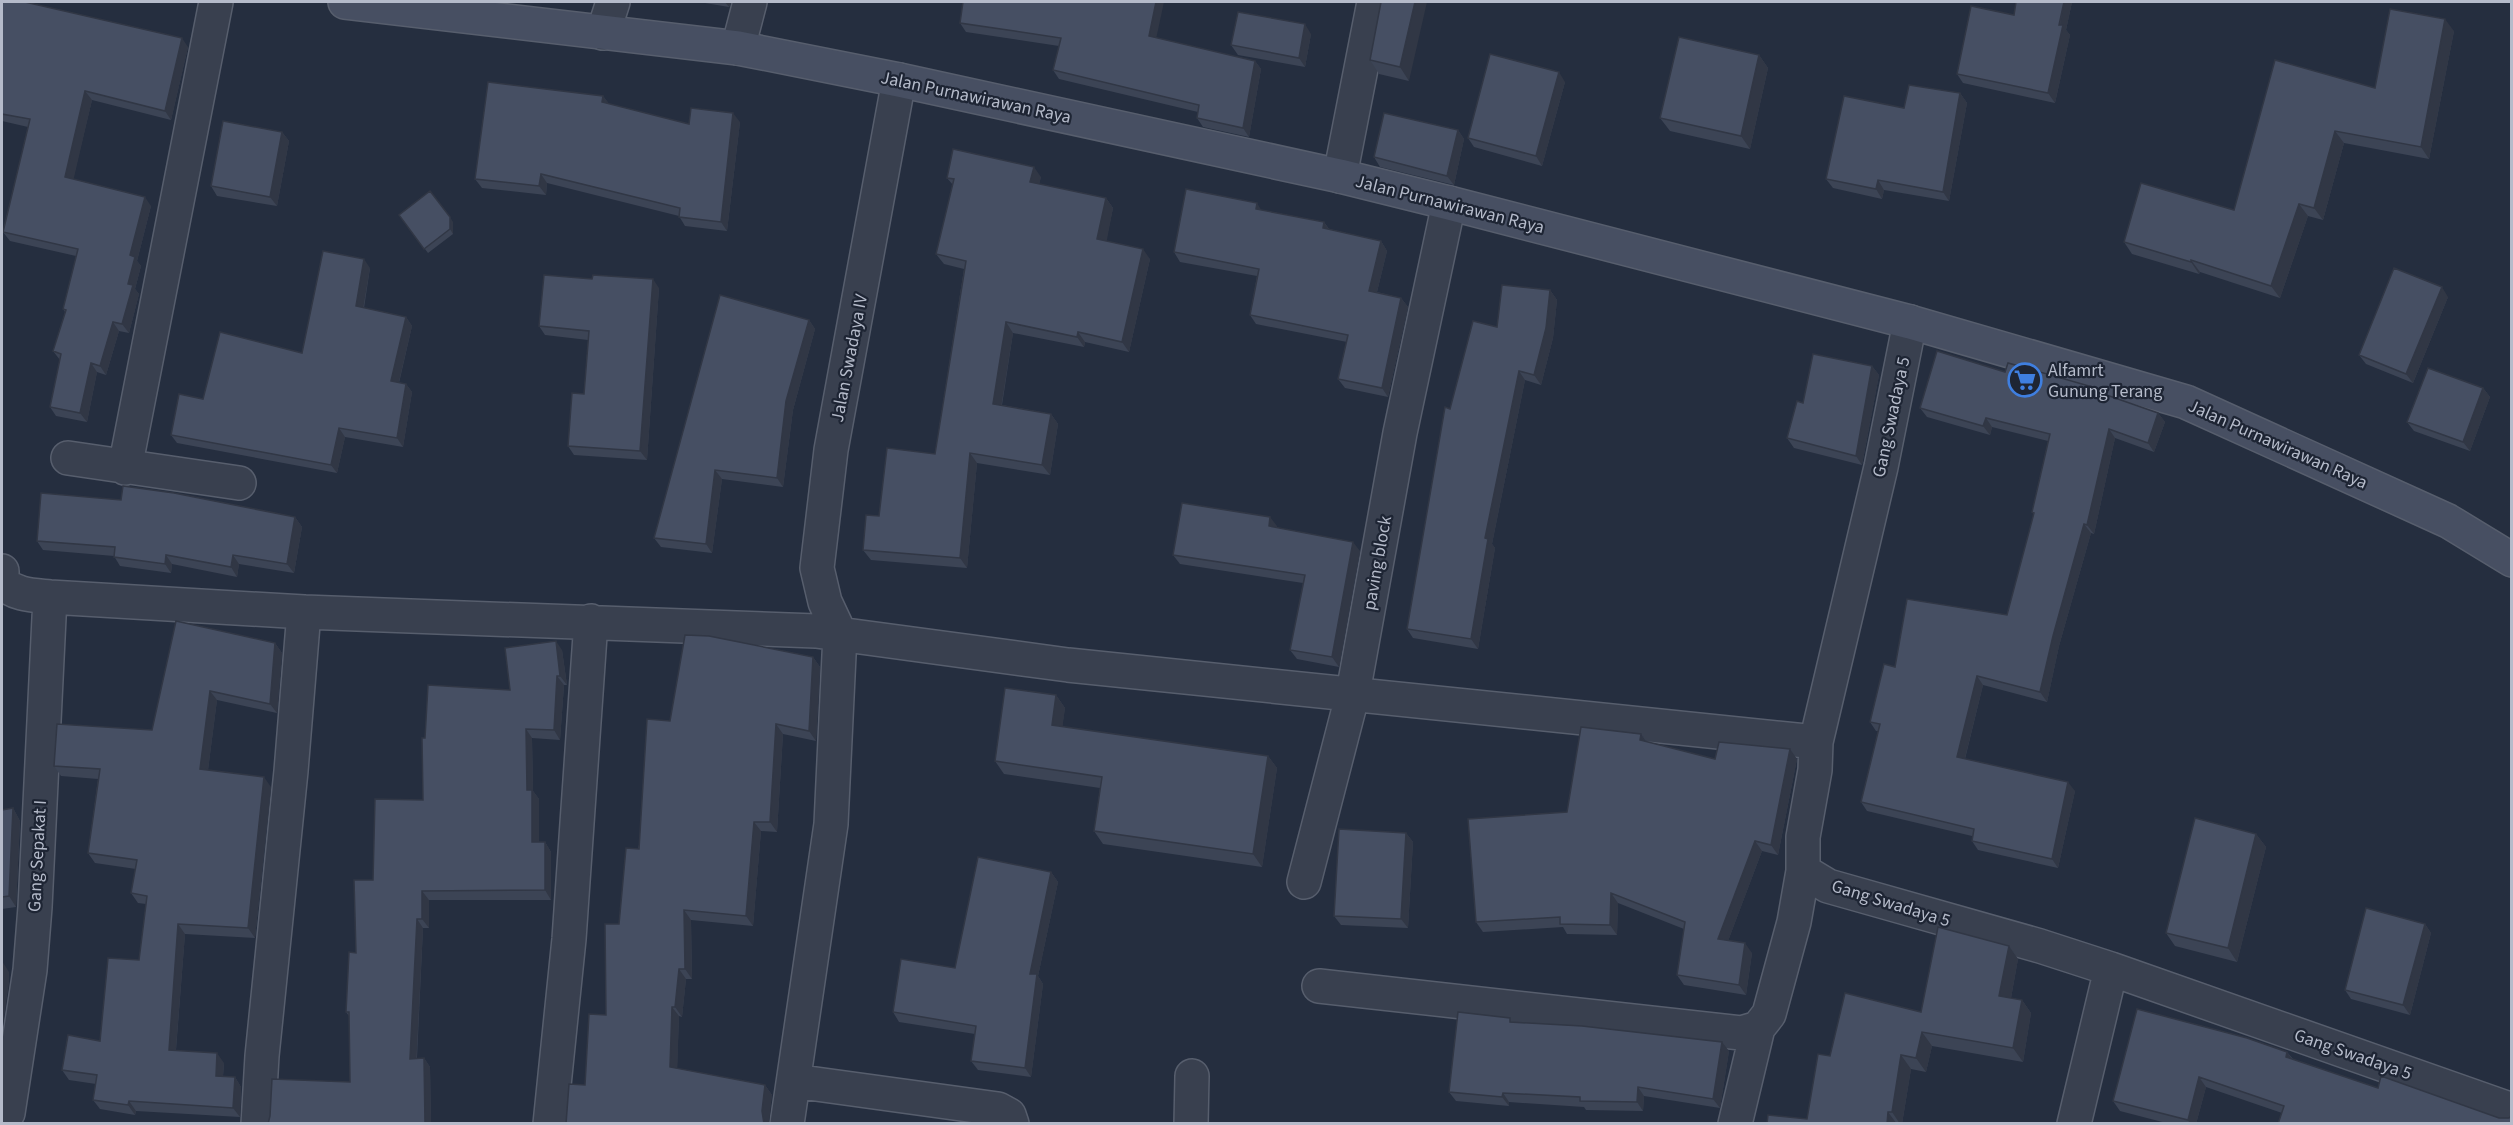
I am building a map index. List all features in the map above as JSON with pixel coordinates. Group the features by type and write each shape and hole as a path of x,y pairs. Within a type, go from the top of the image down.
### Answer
{"street":[{"path":"125,468 216,2"},
{"name":"Jalan Purnawirawan Raya","path":"345,2 381,3 603,33 738,48 899,80 1340,176 1449,203 1910,322 2186,402 2448,521 2511,560"},
{"path":"603,33 613,2"},
{"path":"738,48 750,2"},
{"path":"1340,176 1374,2"},
{"name":"Jalan Swadaya IV","path":"840,634 825,602 818,568 831,450 846,383 899,80"},
{"name":"paving block","path":"1304,882 1353,693 1400,433 1449,203"},
{"name":"Gang Swadaya 5","path":"1910,322 1881,468 1816,742 1815,770 1803,837 1803,871 1828,886 2029,943 2111,969 2511,1110"},
{"path":"68,458 239,483"},
{"path":"2,571 2,583 19,594 50,597 304,612 816,631 1068,666 1353,693 1816,742"},
{"name":"Gang Sepakat I","path":"15,1116 35,907 50,597"},
{"path":"258,1124 262,1056 290,782 304,612"},
{"path":"550,1124 569,939 591,621"},
{"path":"787,1124 831,824 840,634"},
{"path":"1735,1124 1758,1028 1769,1014 1794,922 1803,871"},
{"path":"2073,1124 2111,969"},
{"path":"1319,986 1741,1033 1758,1028"},
{"path":"1191,1124 1192,1076"},
{"path":"794,1080 998,1109 1009,1115 1012,1124"}],"building":[{"path":"2,2 25,2 182,38 165,111 85,91 65,177 145,197 130,255 135,257 128,284 133,285 122,324 113,322 100,366 91,363 80,413 50,407 61,354 53,351 66,310 63,309 78,249 3,232 30,119 2,114"},
{"path":"963,2 1156,2 1149,36 1255,61 1243,128 1197,118 1199,105 1053,70 1061,38 960,23"},
{"path":"1381,2 1415,2 1400,67 1370,60"},
{"path":"2016,2 2064,2 2059,25 2063,25 2048,93 1957,74 1971,6 2014,15"},
{"path":"2390,9 2445,19 2421,147 2335,131 2314,208 2299,204 2271,286 2191,260 2191,262 2124,242 2141,183 2234,210 2275,60 2375,88"},
{"path":"1238,12 1305,24 1299,58 1231,45"},
{"path":"1679,37 1759,55 1741,136 1660,118"},
{"path":"1490,54 1559,72 1536,156 1468,138"},
{"path":"488,82 603,96 602,102 689,124 691,108 733,113 721,222 679,217 680,208 541,174 539,186 475,179"},
{"path":"1909,85 1960,93 1943,192 1878,180 1876,189 1826,179 1844,96 1904,108"},
{"path":"1384,113 1458,130 1447,176 1374,157"},
{"path":"223,121 282,132 270,197 211,186"},
{"path":"953,149 1034,167 1030,182 1106,198 1097,239 1143,249 1122,342 1078,332 1077,337 1006,322 993,404 1051,414 1042,465 970,453 960,558 863,550 866,515 879,516 887,448 935,454 966,261 936,254 954,179 947,178"},
{"path":"1186,189 1257,203 1256,209 1324,222 1323,228 1381,241 1369,291 1401,298 1382,388 1338,379 1348,335 1250,315 1259,269 1174,252"},
{"path":"430,191 450,217 450,229 424,249 399,215"},
{"path":"323,251 364,259 356,306 406,317 391,381 406,384 397,438 339,428 331,465 171,435 179,394 203,399 220,332 302,353"},
{"path":"2394,268 2442,287 2406,374 2359,355"},
{"path":"544,275 592,279 593,275 653,279 640,451 568,446 572,393 584,394 589,331 539,326"},
{"path":"1502,285 1550,290 1546,328 1534,375 1519,371 1485,538 1488,539 1471,639 1407,629 1445,407 1450,409 1473,321 1497,327"},
{"path":"720,295 809,320 786,401 777,478 715,470 706,544 654,538"},
{"path":"1937,351 2005,372 2008,363 2096,388 2095,391 2158,413 2148,443 2109,429 2087,525 2084,524 2040,692 1977,676 1957,757 2068,782 2052,859 1972,841 1974,829 1861,802 1880,724 1870,722 1884,664 1895,667 1907,599 2007,615 2034,513 2032,512 2050,434 1986,418 1983,426 1920,408"},
{"path":"1813,354 1872,366 1856,456 1787,438 1797,401 1803,403"},
{"path":"2428,368 2483,388 2463,442 2407,422"},
{"path":"123,486 174,493 295,517 287,564 233,555 231,567 166,555 165,564 114,557 115,547 37,541 41,493 121,500"},
{"path":"1182,503 1270,517 1269,526 1353,542 1332,657 1290,650 1305,575 1173,555"},
{"path":"176,621 275,643 270,704 210,691 200,769 264,777 248,928 178,924 169,1050 217,1053 216,1076 235,1077 233,1108 129,1101 128,1105 93,1100 97,1075 62,1070 68,1035 100,1041 108,958 139,960 147,896 131,893 137,860 88,853 100,769 54,766 57,724 152,730"},
{"path":"685,635 709,636 813,657 809,731 776,724 770,822 754,822 746,916 684,910 685,969 679,969 675,1007 672,1007 670,1067 765,1085 762,1111 764,1124 566,1124 569,1084 585,1085 589,1014 606,1015 605,924 619,924 626,848 639,849 647,719 670,721"},
{"path":"556,641 560,676 557,676 554,730 526,729 527,790 532,790 532,842 545,842 545,890 422,891 422,919 417,919 410,1059 424,1058 425,1124 268,1124 272,1079 350,1082 349,1012 346,1012 349,952 356,953 354,880 373,880 375,799 423,800 422,738 425,738 428,685 510,690 505,648"},
{"path":"1005,688 1056,695 1052,725 1268,756 1253,854 1094,831 1102,777 995,761"},
{"path":"1581,727 1641,734 1640,740 1715,759 1719,742 1790,749 1771,845 1755,841 1718,939 1745,943 1739,985 1677,975 1685,922 1611,893 1610,925 1560,924 1560,917 1476,922 1468,819 1567,812"},
{"path":"13,808 9,896 2,897 2,810"},
{"path":"2195,818 2256,834 2228,948 2166,933"},
{"path":"1339,829 1406,833 1401,919 1334,916"},
{"path":"978,857 1051,872 1030,974 1037,974 1025,1068 971,1061 976,1026 893,1012 901,959 955,968"},
{"path":"2366,908 2425,924 2403,1005 2345,990"},
{"path":"1938,927 2009,946 1999,996 2022,1000 2013,1048 1922,1032 1916,1058 1901,1055 1892,1112 1888,1112 1887,1124 1767,1124 1768,1115 1807,1119 1818,1054 1830,1056 1845,993 1921,1012"},
{"path":"2137,1009 2247,1038 2287,1052 2286,1057 2378,1088 2381,1076 2499,1118 2511,1116 2511,1124 2278,1124 2284,1106 2199,1077 2188,1120 2113,1101"},
{"path":"1458,1012 1510,1018 1510,1022 1582,1026 1722,1042 1713,1099 1638,1087 1637,1102 1580,1101 1580,1097 1503,1093 1502,1097 1449,1092"}],"place":[{"name":"Alfamrt Gunung Terang","path":"2025,380"}]}
